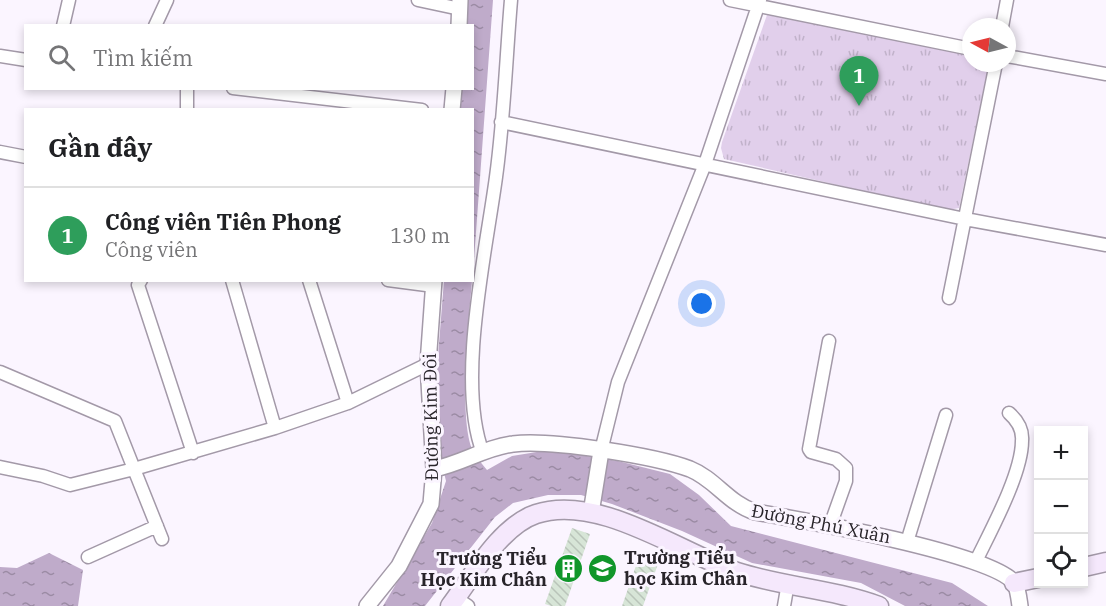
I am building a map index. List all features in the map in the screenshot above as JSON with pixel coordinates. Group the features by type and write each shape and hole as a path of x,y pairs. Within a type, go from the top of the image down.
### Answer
{"main road":[{"path":"458,603 496,546 520,521 537,513 574,510 591,513 651,533 735,571 856,597 879,606"},
{"path":"1088,566 1106,562"},
{"path":"1014,583 1034,579"}],"street":[{"path":"63,24 69,0"},
{"path":"156,24 167,0"},
{"path":"418,0 460,5 459,24"},
{"path":"483,453 476,437 471,396 481,277 501,122 511,0"},
{"path":"730,0 759,4 962,47"},
{"path":"1004,18 1007,0"},
{"path":"591,513 601,451 618,382 705,164 759,4"},
{"path":"0,57 24,60"},
{"path":"1016,58 1106,74"},
{"path":"949,298 994,72"},
{"path":"187,90 187,108"},
{"path":"250,90 405,108"},
{"path":"452,108 454,90"},
{"path":"501,122 965,219 1106,245"},
{"path":"0,152 24,156"},
{"path":"140,282 138,285 193,453"},
{"path":"233,282 275,428"},
{"path":"310,282 348,403"},
{"path":"419,282 434,283"},
{"name":"Đường Kim Đôi","path":"367,606 399,566 431,504 438,468 428,364 434,283"},
{"path":"829,341 809,448 811,452 836,459 846,468 846,481 830,526"},
{"path":"0,468 43,476 70,485 193,453 275,428 348,403 428,364"},
{"path":"0,372 80,404 115,421 162,539"},
{"path":"975,563 999,513 1023,442 1017,423 1009,413"},
{"path":"907,542 946,415"},
{"name":"Đường Phú Xuân","path":"438,468 513,444 549,444 601,451 690,469 705,478 740,507 907,542 975,563 1003,574 1014,583"},
{"path":"88,557 157,526"},
{"path":"784,606 788,583"},
{"path":"1014,583 1020,606"}],"green space":[{"path":"767,15 962,52 962,72 987,72 959,208 948,210 724,159 722,142"}],"water":[{"path":"465,0 493,0 474,259 474,108 456,108 458,90 474,90 474,24 463,24"},
{"path":"444,282 472,282 467,343 466,417 473,451 487,470 512,456 549,450 618,461 670,474 699,495 731,526 952,583 988,606 905,606 861,583 752,563 682,531 612,504 581,495 548,495 513,503 495,517 425,606 383,606 432,523 446,481 439,452 437,369"},
{"path":"49,553 83,570 78,606 0,606 0,567 17,568"}],"building":[{"name":"Trường Tiểu Học Kim Chân","path":"572,528 590,534 565,606 551,606 545,604"},
{"path":"639,557 658,564 643,606 622,606"}],"place":[{"name":"Công viên Tiên Phong","path":"859,106"},
{"name":"Trường Tiểu học Kim Chân","path":"603,568"},
{"name":"Trường Tiểu Học Kim Chân","path":"568,569"}]}
